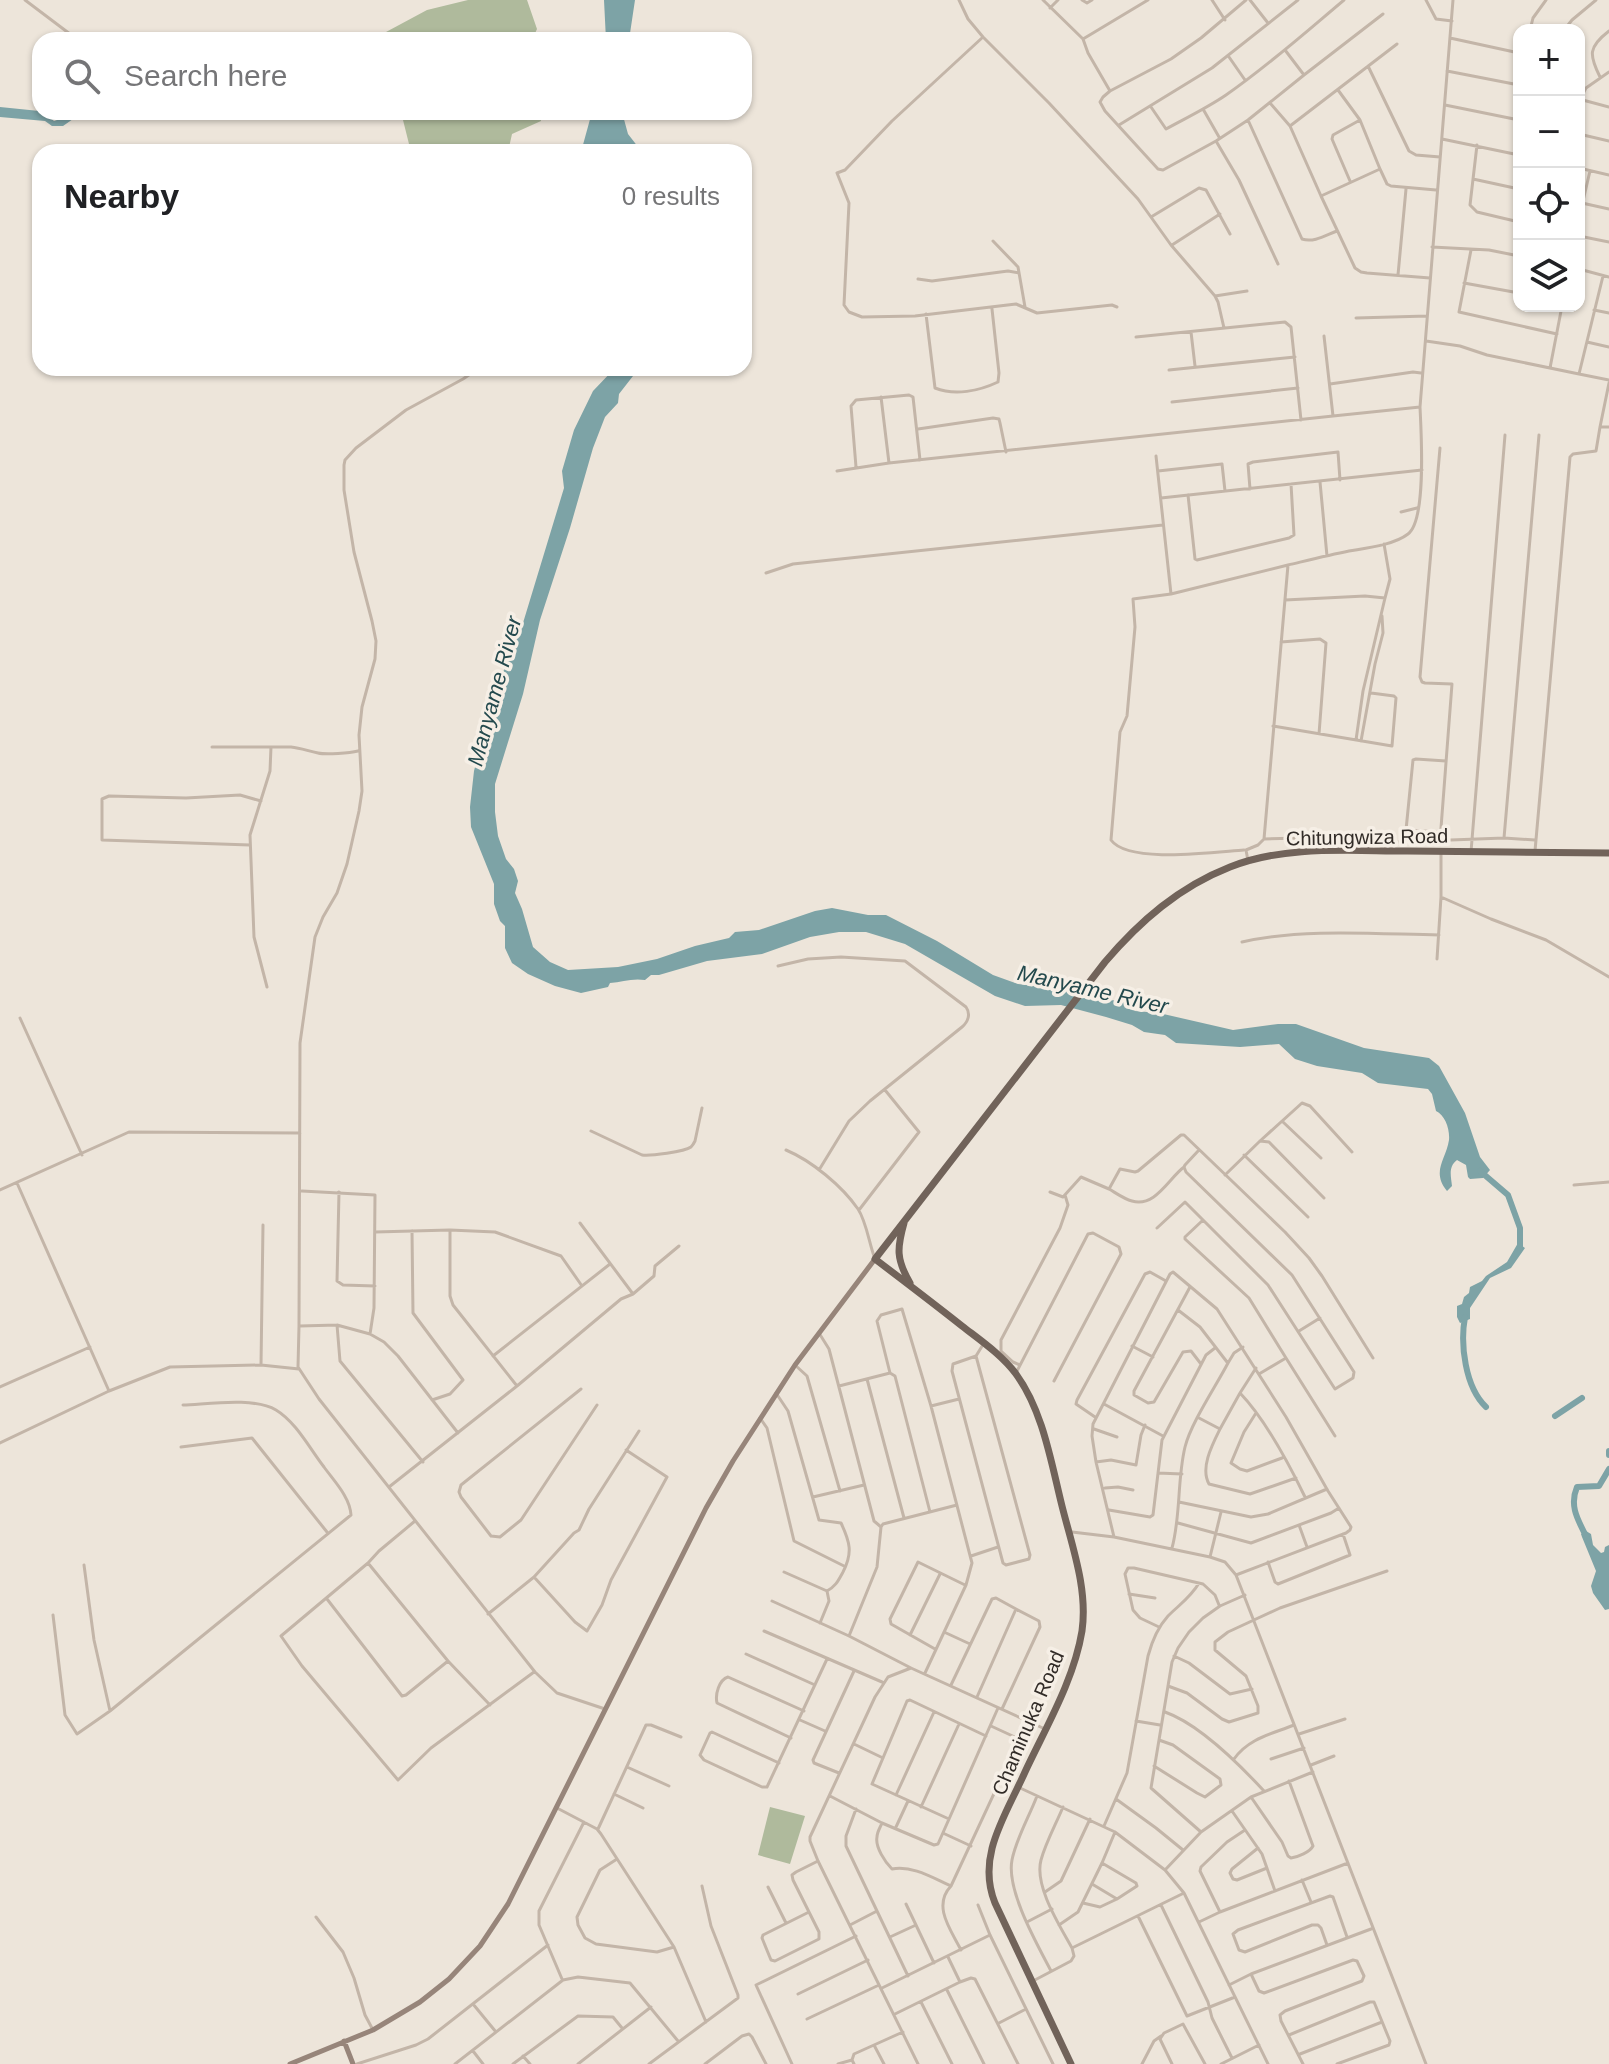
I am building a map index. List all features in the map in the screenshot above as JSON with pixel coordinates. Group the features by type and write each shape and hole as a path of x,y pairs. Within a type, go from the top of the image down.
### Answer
{"main road":[{"name":"Chitungwiza Road","path":"875,1259 1121,943 1159,908 1193,884 1248,861 1286,853 1609,853"},
{"path":"906,1218 899,1242 899,1258 914,1288"},
{"path":"290,2064 373,2030 420,2002 449,1979 480,1946 508,1904 706,1508 795,1365 875,1259"},
{"name":"Chaminuka Road","path":"875,1259 1018,1370 1035,1409 1068,1532 1082,1590 1082,1626 1078,1646 1065,1685 991,1849 988,1877 995,1903 1071,2064"},
{"path":"344,2041 355,2064"}],"street":[{"path":"25,0 67,32"},
{"path":"1043,0 1083,39 1110,91"},
{"path":"1050,8 1058,0"},
{"path":"1082,0 1087,3 1092,0"},
{"path":"1083,39 1148,0"},
{"path":"1212,0 1225,20"},
{"path":"1268,23 1248,0 1171,59 1110,91 1100,102 1160,170 1248,120 1383,14"},
{"path":"1119,125 1228,56 1298,0"},
{"path":"1151,107 1166,129 1203,109 1285,50 1344,0"},
{"path":"1426,0 1436,19 1452,21"},
{"path":"1288,565 1264,839 1246,850 1149,854 1119,847 1111,840 1120,732 1127,716 1135,627 1133,599 1171,594 1288,565 1384,544 1408,534 1413,527 1422,470 1422,374 1453,0"},
{"path":"1532,24 1546,0"},
{"path":"1569,24 1596,0"},
{"path":"961,1 968,19 983,37 1138,199 1171,245 1215,296 1224,328"},
{"path":"1600,77 1593,63 1592,48 1609,31"},
{"path":"983,37 886,126 845,170 837,173 849,203 844,305 849,312 862,317 1016,304 1037,313 1117,307"},
{"path":"1450,38 1513,52"},
{"path":"1290,126 1397,44"},
{"path":"1285,50 1304,75"},
{"path":"1228,56 1245,80"},
{"path":"1368,66 1409,151 1416,155 1440,157"},
{"path":"1447,71 1513,84"},
{"path":"1582,96 1586,88 1609,72"},
{"path":"1338,90 1360,120 1387,184 1395,188 1436,190"},
{"path":"1585,100 1609,107"},
{"path":"1270,103 1290,126 1357,270 1430,278"},
{"path":"1445,105 1513,119"},
{"path":"1203,109 1278,264"},
{"path":"1248,120 1302,239 1318,239 1338,231"},
{"path":"1350,182 1332,139 1333,135 1360,120"},
{"path":"1585,135 1609,141"},
{"path":"1442,139 1513,154"},
{"path":"1477,145 1472,210 1513,221"},
{"path":"1321,196 1380,169"},
{"path":"1585,170 1609,175"},
{"path":"1585,191 1590,171"},
{"path":"1473,179 1513,188"},
{"path":"1151,217 1203,188 1230,234"},
{"path":"1398,275 1406,189"},
{"path":"1585,204 1609,209"},
{"path":"1171,245 1220,214"},
{"path":"1585,237 1609,242"},
{"path":"993,241 1017,265 1025,307"},
{"path":"1432,247 1489,250 1513,255"},
{"path":"1471,250 1459,309 1461,314 1557,334"},
{"path":"918,279 932,281 1008,271 1019,273"},
{"path":"1585,271 1609,277"},
{"path":"1579,374 1603,276"},
{"path":"1464,283 1513,292"},
{"path":"1215,296 1247,291"},
{"path":"926,314 935,388 946,392 969,391 998,382 992,307"},
{"path":"1594,310 1609,313"},
{"path":"1550,368 1561,312"},
{"path":"1356,318 1427,316"},
{"path":"1136,337 1285,322 1291,327 1301,420"},
{"path":"1191,332 1195,366"},
{"path":"1324,336 1333,416"},
{"path":"1426,341 1460,346 1487,355 1609,382 1596,451 1570,457 1535,852"},
{"path":"1587,342 1609,347"},
{"path":"1169,370 1295,357"},
{"path":"1330,384 1413,372 1422,374"},
{"path":"467,376 406,410 345,460 344,490 354,552 376,641 375,659 362,707 358,751 362,791 355,830 337,893 315,937 300,1043 297,1360 299,1369 319,1399 535,1672 557,1693 605,1709"},
{"path":"1172,402 1298,388"},
{"path":"881,397 889,463"},
{"path":"856,467 851,406 856,400 881,397 913,397 920,460"},
{"path":"837,471 1420,407"},
{"path":"918,429 999,419 1006,452"},
{"path":"1600,427 1609,427"},
{"path":"1471,852 1505,435"},
{"path":"1504,838 1539,435"},
{"path":"1440,448 1420,677 1425,683 1452,684 1440,841"},
{"path":"1250,489 1248,464 1338,452 1340,480"},
{"path":"1156,456 1171,594"},
{"path":"1158,471 1222,464 1225,492"},
{"path":"1161,498 1422,470"},
{"path":"1320,482 1327,556"},
{"path":"1188,495 1197,560 1294,535 1291,484"},
{"path":"1401,512 1418,508"},
{"path":"766,573 793,564 1163,525"},
{"path":"1359,740 1363,691 1390,575 1384,544"},
{"path":"1284,600 1385,598"},
{"path":"1359,740 1384,628 1382,613"},
{"path":"1281,642 1322,639 1326,643 1319,734"},
{"path":"1273,726 1392,746 1396,698 1371,693"},
{"path":"212,747 304,748 320,754 358,751"},
{"path":"267,987 254,937 250,835 270,771 271,747"},
{"path":"1440,832 1406,830 1413,760 1446,761"},
{"path":"250,845 102,840 102,799 109,796 186,798 240,795 261,801"},
{"path":"1264,839 1382,836 1397,842 1504,838 1535,840"},
{"path":"1381,851 1382,836"},
{"path":"1246,850 1248,861"},
{"path":"1437,959 1441,851"},
{"path":"1441,897 1546,940 1609,977"},
{"path":"1242,942 1269,936 1439,935"},
{"path":"778,966 808,959 841,957 905,961 966,1007 969,1016 965,1024 849,1121 819,1170"},
{"path":"20,1018 82,1155"},
{"path":"859,1210 919,1132 885,1090"},
{"path":"1225,1175 1302,1103 1352,1152"},
{"path":"591,1131 642,1155 685,1149 695,1141 702,1108"},
{"path":"1282,1121 1321,1158"},
{"path":"0,1190 129,1132 300,1133"},
{"path":"1109,1189 1120,1169 1138,1171 1181,1135 1186,1137 1309,1258 1373,1358"},
{"path":"1260,1141 1269,1142 1324,1198"},
{"path":"786,1150 819,1170 859,1210 875,1259"},
{"path":"1050,1192 1063,1197 1081,1177 1132,1201 1141,1202 1150,1199 1199,1150"},
{"path":"1244,1155 1308,1217"},
{"path":"1157,1228 1185,1202 1268,1285 1335,1389 1353,1378 1354,1372 1292,1275 1184,1167"},
{"path":"1574,1185 1609,1182"},
{"path":"17,1183 109,1391"},
{"path":"300,1191 375,1195 375,1286 370,1334"},
{"path":"339,1192 337,1281 343,1285 375,1286"},
{"path":"1018,1370 1001,1351 1001,1340 1060,1228 1068,1205 1065,1195"},
{"path":"1203,1220 1185,1237 1186,1241 1249,1298 1335,1436"},
{"path":"580,1223 633,1294"},
{"path":"261,1365 263,1225"},
{"path":"450,1230 451,1300 517,1386"},
{"path":"412,1231 413,1313 463,1380 450,1394 432,1400"},
{"path":"375,1232 495,1232 561,1256 582,1286"},
{"path":"1018,1370 1088,1234 1093,1233 1119,1247 1121,1254 1054,1381"},
{"path":"389,1487 621,1299 633,1294 654,1276 655,1266 679,1246"},
{"path":"493,1356 610,1264"},
{"path":"1095,1417 1079,1408 1077,1400 1145,1274 1150,1272 1166,1281"},
{"path":"1114,1537 1096,1462 1095,1417 1173,1272 1217,1309 1351,1527 1349,1532 1236,1575"},
{"path":"1190,1286 1135,1396 1148,1403 1154,1402 1183,1352 1191,1351 1201,1364"},
{"path":"925,1673 966,1585 972,1563 902,1309 881,1315 877,1321 890,1373 895,1376 930,1512"},
{"path":"1178,1310 1200,1327 1228,1363"},
{"path":"1298,1331 1320,1318"},
{"path":"299,1326 337,1325 370,1334 392,1349 458,1433"},
{"path":"337,1325 340,1361 423,1462"},
{"path":"819,1333 829,1349 874,1521 881,1527"},
{"path":"976,1356 1028,1546 1029,1559 1006,1565 998,1547 952,1371 953,1364 976,1356 984,1343"},
{"path":"1132,1346 1153,1357"},
{"path":"0,1387 90,1347"},
{"path":"1172,1548 1178,1523 1185,1448 1228,1363 1234,1353 1243,1347"},
{"path":"1109,1510 1152,1516 1163,1436 1206,1355 1215,1348"},
{"path":"1259,1374 1286,1358"},
{"path":"0,1443 109,1391 170,1367 261,1365 299,1369"},
{"path":"795,1365 807,1376 840,1491"},
{"path":"1256,1368 1209,1452 1206,1481 1250,1494 1296,1478"},
{"path":"839,1386 890,1373"},
{"path":"867,1379 904,1518"},
{"path":"581,1389 461,1485 461,1497 491,1536 500,1537 521,1520 597,1405"},
{"path":"776,1393 788,1411 820,1521 842,1524 850,1551 850,1558 836,1586 827,1591"},
{"path":"1240,1393 1256,1413 1306,1498"},
{"path":"931,1406 959,1399"},
{"path":"53,1615 65,1715 77,1734 110,1711 349,1516 351,1507 338,1486 289,1422 275,1409 252,1403 183,1405"},
{"path":"1102,1403 1163,1436"},
{"path":"1256,1413 1231,1463 1247,1471 1283,1457"},
{"path":"760,1418 767,1428 794,1541 846,1566"},
{"path":"1199,1418 1220,1429"},
{"path":"1096,1462 1111,1460 1136,1465 1145,1425"},
{"path":"1093,1428 1117,1437"},
{"path":"488,1614 534,1577 579,1530 639,1431"},
{"path":"181,1447 252,1438 327,1532"},
{"path":"534,1577 587,1631 667,1477 626,1450"},
{"path":"1157,1473 1182,1474"},
{"path":"813,1497 865,1484"},
{"path":"1104,1488 1133,1490"},
{"path":"1179,1502 1255,1517 1327,1489"},
{"path":"849,1636 877,1567 883,1524 957,1505"},
{"path":"1178,1523 1251,1543 1339,1508"},
{"path":"1210,1557 1221,1512"},
{"path":"415,1521 281,1636 322,1690 398,1780 431,1748 535,1672"},
{"path":"1299,1525 1307,1547"},
{"path":"1068,1532 1114,1537 1210,1557 1225,1562 1236,1575 1426,2064"},
{"path":"1268,1562 1278,1584 1350,1555 1343,1534"},
{"path":"971,1556 998,1547"},
{"path":"935,1649 891,1624 890,1619 918,1562 966,1585"},
{"path":"368,1563 448,1661 490,1705"},
{"path":"84,1565 94,1640 110,1711"},
{"path":"1159,1627 1134,1612 1125,1572 1131,1567 1199,1583 1209,1588 1220,1606"},
{"path":"1168,1686 1187,1693 1222,1719 1231,1722 1259,1711 1243,1672 1218,1653 1215,1642 1228,1632 1280,1608 1387,1571"},
{"path":"784,1572 827,1591"},
{"path":"910,1635 940,1574"},
{"path":"1104,1826 1127,1773 1148,1656 1159,1627 1195,1591 1199,1583"},
{"path":"820,1623 829,1601 827,1591"},
{"path":"1129,1594 1155,1598"},
{"path":"1201,1832 1153,1792 1151,1786 1168,1686 1174,1656 1189,1632 1220,1606 1245,1595"},
{"path":"829,1796 882,1823 938,1844 986,1736 1040,1627 1039,1621 996,1598 992,1599 951,1685"},
{"path":"327,1599 402,1696 448,1661"},
{"path":"772,1601 1045,1729"},
{"path":"977,1697 1016,1609"},
{"path":"764,1631 883,1682"},
{"path":"944,1632 970,1645"},
{"path":"746,1654 815,1685"},
{"path":"1174,1656 1189,1663 1230,1694 1252,1689"},
{"path":"779,1763 712,1732 700,1755 704,1760 766,1788 769,1786 827,1659"},
{"path":"911,1668 883,1682 810,1841 918,2064"},
{"path":"839,1773 813,1761 854,1671"},
{"path":"791,1738 717,1703 723,1679 728,1677 804,1711"},
{"path":"949,1819 872,1784 907,1701 986,1736"},
{"path":"1164,1711 1180,1719 1234,1759 1264,1791"},
{"path":"896,1795 934,1712"},
{"path":"1299,1734 1345,1719"},
{"path":"800,1720 825,1731"},
{"path":"1136,1721 1161,1725"},
{"path":"921,1807 959,1724"},
{"path":"597,1829 648,1725 681,1737"},
{"path":"1234,1759 1251,1742 1294,1725"},
{"path":"961,1950 942,1911 944,1893 951,1886 971,1846 1018,1742 1017,1738 991,1726"},
{"path":"1154,1766 1205,1797 1221,1785 1220,1779 1173,1745 1159,1740"},
{"path":"854,1744 883,1758"},
{"path":"1271,1759 1304,1748"},
{"path":"1311,1765 1334,1756"},
{"path":"627,1767 669,1786"},
{"path":"1165,1870 1201,1832 1251,1797 1313,1772"},
{"path":"1251,1797 1288,1856 1293,1858 1313,1846 1289,1781"},
{"path":"1018,1787 1115,1832 1165,1870 1184,1893 1268,2064"},
{"path":"614,1794 643,1808"},
{"path":"1038,1795 1012,1860 1010,1875 1027,1922 1051,1971"},
{"path":"1116,1799 1183,1850"},
{"path":"895,1828 908,1801"},
{"path":"1031,1982 1071,1961 1074,1956 1045,1893 1040,1873 1041,1860 1063,1807"},
{"path":"557,1808 597,1829 674,1947 706,2022"},
{"path":"856,1809 846,1836 846,1846 908,1976"},
{"path":"1232,1811 1258,1848 1275,1891"},
{"path":"1045,1893 1061,1881 1090,1819"},
{"path":"563,1980 539,1925 539,1911 584,1822"},
{"path":"882,1823 876,1838 888,1866 918,1872 951,1886"},
{"path":"1220,1912 1200,1871 1201,1867 1245,1830"},
{"path":"1059,1925 1078,1912 1115,1832"},
{"path":"943,1834 971,1846"},
{"path":"1258,1848 1232,1869 1231,1875 1236,1881 1267,1868"},
{"path":"617,1859 600,1870 577,1917 585,1938 596,1944 657,1952 674,1947"},
{"path":"809,1912 763,1935 771,1960 775,1961 819,1939 819,1932 792,1875 818,1861"},
{"path":"1083,1903 1100,1907 1137,1886 1102,1863"},
{"path":"1198,1923 1348,1863"},
{"path":"1302,1880 1311,1902"},
{"path":"1092,1884 1117,1899"},
{"path":"649,2064 738,1998 711,1926 702,1886"},
{"path":"768,1887 786,1923"},
{"path":"1072,1948 1184,1893"},
{"path":"1327,1945 1318,1925 1245,1952 1239,1950 1233,1937 1238,1930 1327,1896 1333,1897 1347,1937"},
{"path":"906,1904 934,1963"},
{"path":"978,1905 1053,2064"},
{"path":"1161,1905 1232,2058"},
{"path":"1027,1922 1052,1909"},
{"path":"850,1925 877,1911"},
{"path":"1138,1916 1187,2016 1235,1997"},
{"path":"316,1917 343,1952 373,2030"},
{"path":"890,1937 916,1925"},
{"path":"1229,1985 1372,1929"},
{"path":"807,2019 908,1976 990,1935"},
{"path":"792,2064 756,1985 856,1936"},
{"path":"355,2064 428,2039 548,1945"},
{"path":"948,1957 960,1982"},
{"path":"798,1994 868,1960"},
{"path":"1251,1974 1259,1991 1264,1993 1357,1961 1364,1976 1362,1981 1282,2013 1280,2018 1303,2064"},
{"path":"455,2064 563,1980 578,1977 630,1983 678,2041"},
{"path":"895,2014 971,1978 978,1981 1018,2064"},
{"path":"947,1990 984,2064"},
{"path":"921,2002 952,2064"},
{"path":"1289,2035 1372,2002 1390,2041 1389,2045 1337,2064"},
{"path":"473,2004 496,2032"},
{"path":"578,2064 651,2007"},
{"path":"999,2023 1026,2009"},
{"path":"513,2064 578,2016 613,2017 622,2028"},
{"path":"1299,2054 1382,2022"},
{"path":"1142,2064 1154,2041 1183,2024 1205,2064"},
{"path":"838,2064 853,2062 854,2054 903,2032"},
{"path":"705,2064 749,2034 766,2064"},
{"path":"1161,2036 1172,2064"},
{"path":"874,2045 884,2064"},
{"path":"1221,2064 1259,2045"},
{"path":"472,2050 483,2064"},
{"path":"523,2056 530,2064"}],"green space":[{"path":"468,0 527,0 537,29 536,32 386,32 427,10"},
{"path":"403,120 541,120 512,134 510,144 409,144"},
{"path":"770,1807 805,1816 790,1864 758,1855"}],"water":[{"path":"604,0 635,0 630,32 606,32"},
{"path":"0,107 32,110 32,120 0,117"},
{"path":"34,120 72,120 63,126 52,126 45,121"},
{"path":"590,120 624,120 628,134 636,144 583,144"},
{"path":"607,376 633,376 619,394 618,403 605,417 593,448 540,620 523,694 495,784 498,836 518,881 515,893 533,947 550,962 568,970 618,967 657,959 729,938 735,932 759,930 815,911 832,908 886,915 993,975 1018,984 1077,991 1123,1001 1135,1011 1159,1013 1233,1030 1296,1024 1364,1048 1429,1058 1439,1066 1465,1113 1480,1157 1490,1170 1483,1178 1470,1179 1466,1165 1457,1160 1451,1169 1452,1186 1447,1191 1442,1184 1440,1171 1449,1131 1436,1111 1428,1089 1378,1083 1362,1073 1317,1066 1295,1059 1279,1044 1240,1047 1176,1043 1165,1035 1144,1032 1132,1025 1061,1005 1025,1006 995,996 905,944 866,932 839,932 810,937 762,954 707,961 651,975 645,980 610,983 608,987 581,993 555,986 512,963 505,948 505,926 494,904 494,884 471,827 474,771 493,697 523,623 564,488 562,471 574,430 593,391"},
{"path":"1518,1243 1525,1248 1511,1268 1490,1278 1470,1308 1470,1319 1460,1323 1457,1306 1462,1304 1470,1287 1507,1262"},
{"path":"1586,1531 1591,1534 1593,1545 1601,1553 1609,1545 1609,1609 1605,1610 1593,1593 1591,1586 1596,1571 1581,1534"}],"waterway":[{"name":"Manyame River","path":"1480,1171 1508,1195 1520,1228 1520,1248"},
{"name":"Manyame River","path":"1465,1317 1463,1340 1466,1365 1473,1388 1486,1407"},
{"name":"Manyame River","path":"1555,1416 1582,1398"},
{"name":"Manyame River","path":"1586,1536 1574,1507 1577,1487 1599,1486 1609,1469"}]}
